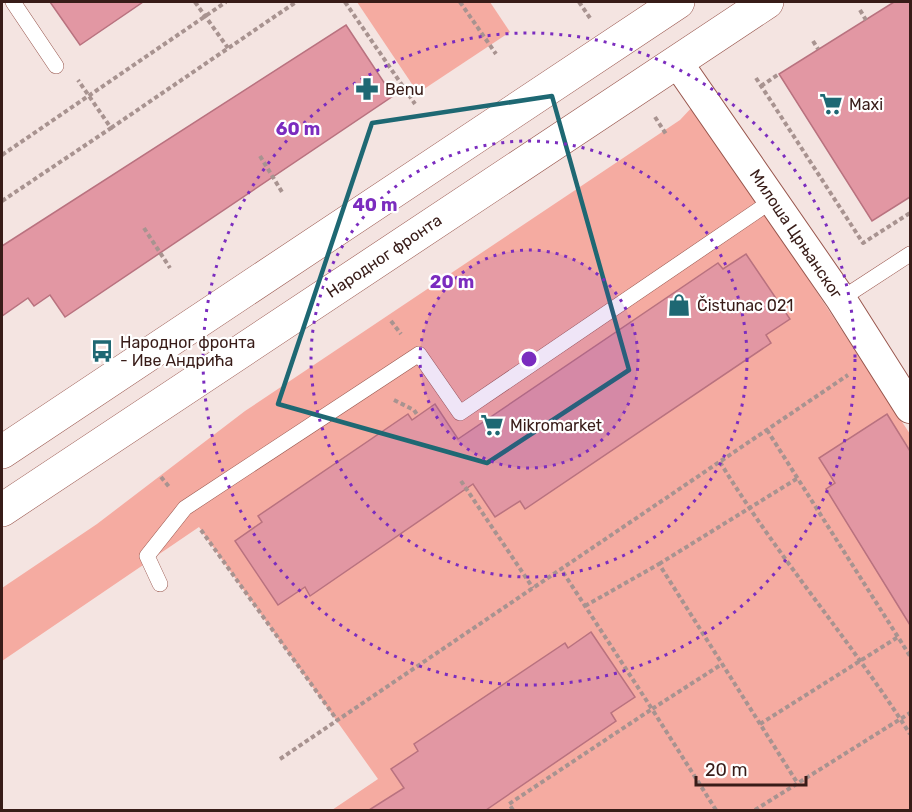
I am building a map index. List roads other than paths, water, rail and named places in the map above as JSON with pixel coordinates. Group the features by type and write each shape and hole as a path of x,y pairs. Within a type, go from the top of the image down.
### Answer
{"street":[{"path":"2,452 678,2"},
{"name":"Народног фронта","path":"2,510 767,2"},
{"name":"Милоша Црњанског","path":"676,62 841,299 910,408"}],"lane":[{"path":"13,2 56,66"},
{"path":"160,584 147,556 185,508 419,354 460,413 773,200"},
{"path":"841,299 910,254"}],"place":[{"name":"Benu","path":"367,89"},
{"name":"Maxi","path":"831,104"},
{"name":"Čistunac 021","path":"679,305"},
{"name":"Народног фронта - Иве Андрића","path":"102,351"},
{"name":"Mikromarket","path":"492,425"}]}
